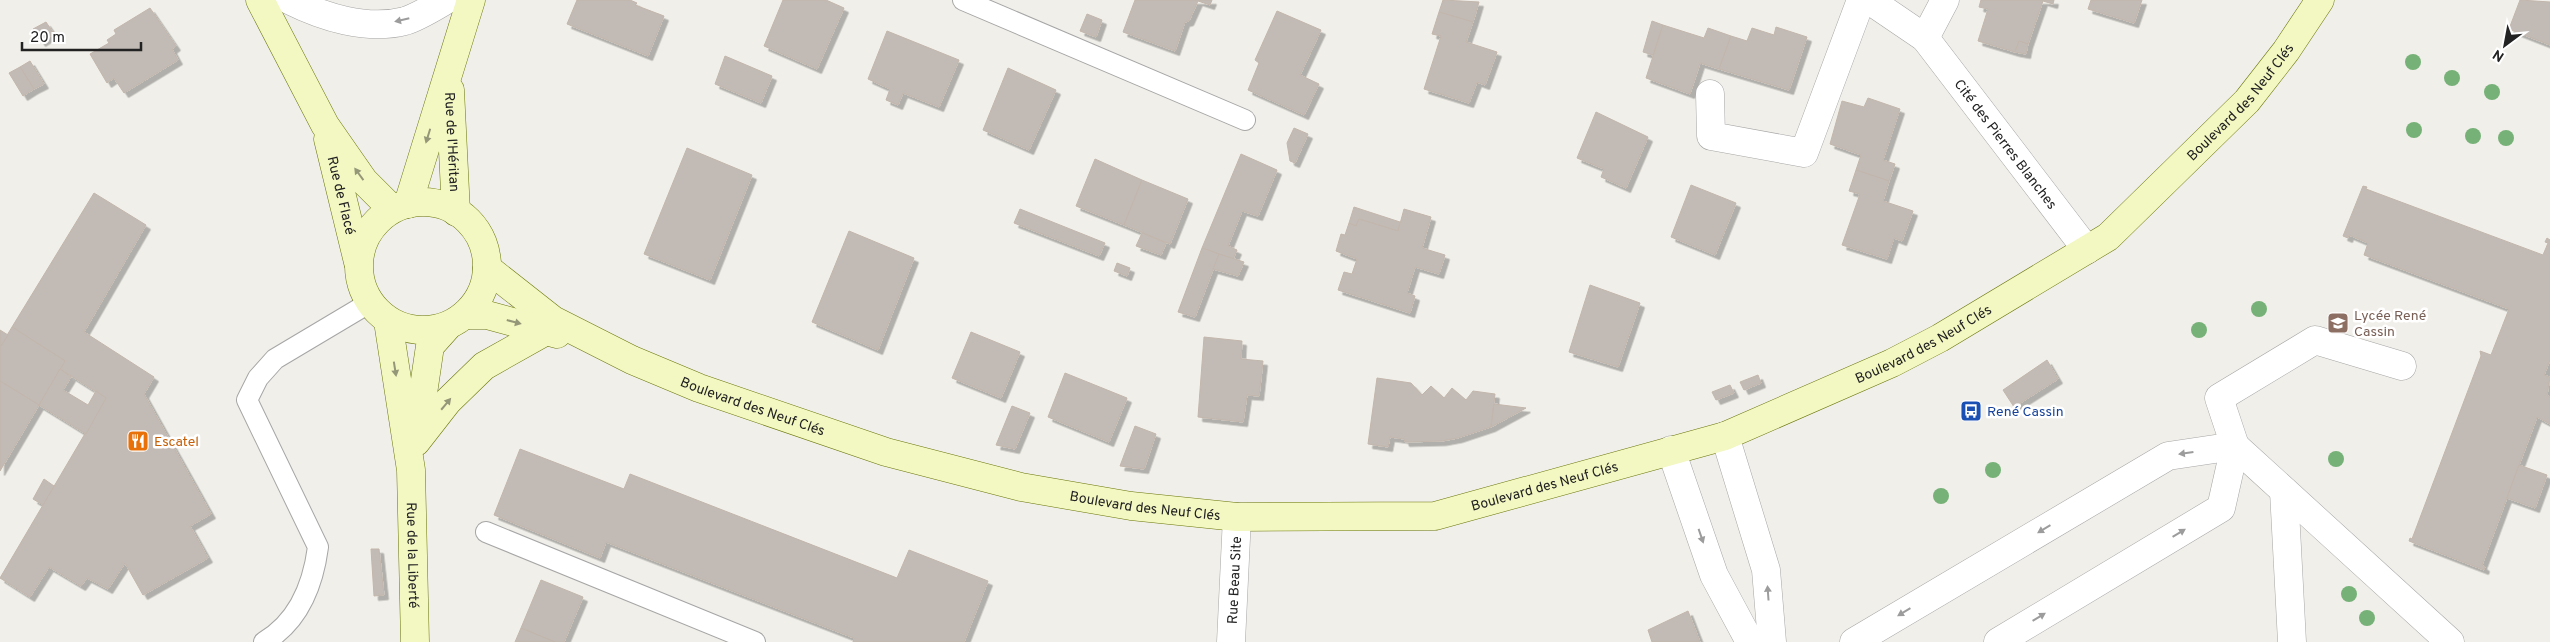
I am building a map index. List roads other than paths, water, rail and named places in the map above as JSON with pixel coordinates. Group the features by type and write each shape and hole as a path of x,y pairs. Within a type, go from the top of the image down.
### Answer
{"main road":[{"name":"Rue de Flacé","path":"260,0 325,126 364,182 400,206"},
{"name":"Rue de l'Héritan","path":"400,206 450,73 471,0"},
{"name":"Boulevard des Neuf Clés","path":"456,321 486,314 546,331 632,360 699,388 886,452 1021,487 1131,506 1237,517 1435,516 1725,436 1892,363 1940,338 2108,237 2247,101 2286,51 2320,0"},
{"name":"Rue de l'Héritan","path":"450,73 451,142 456,212"},
{"name":"Rue de Flacé","path":"325,126 358,264"},
{"path":"424,202 441,204 456,212 469,222 480,236 486,252 485,286 477,302 456,321 427,331 407,328 379,312 361,284 358,264 363,242 375,223 400,206 424,202"},
{"name":"Boulevard des Neuf Clés","path":"487,268 553,320 632,360"},
{"name":"Rue de la Liberté","path":"379,312 411,470 415,642"},
{"name":"Rue de la Liberté","path":"411,470 430,346 456,321"},
{"path":"416,442 448,401 484,366 546,331"}],"street":[{"path":"290,0 331,17 372,24 405,20 446,0"},
{"path":"1710,94 1711,136 1804,153 1861,0"},
{"name":"Cité des Pierres Blanches","path":"1869,0 1925,38 2087,250"},
{"path":"1925,38 1945,0"},
{"path":"2402,366 2315,340 2219,398 2235,446 2450,642"},
{"path":"1725,436 1766,570 1772,642"},
{"path":"1854,642 2168,456 2235,446"},
{"path":"1998,642 2222,508 2235,446"},
{"path":"1671,450 1714,575 1750,642"},
{"path":"2284,491 2292,642"},
{"name":"Rue Beau Site","path":"1231,642 1237,517"}],"lane":[{"path":"963,0 1244,120"},
{"path":"264,642 280,633 303,602 315,572 318,547 247,400 258,378 275,359 379,312"},
{"path":"486,532 755,642"}],"place":[{"name":"Lycée René Cassin","path":"2338,323"},
{"name":"René Cassin","path":"1971,411"},
{"name":"Escatel","path":"138,441"}]}
